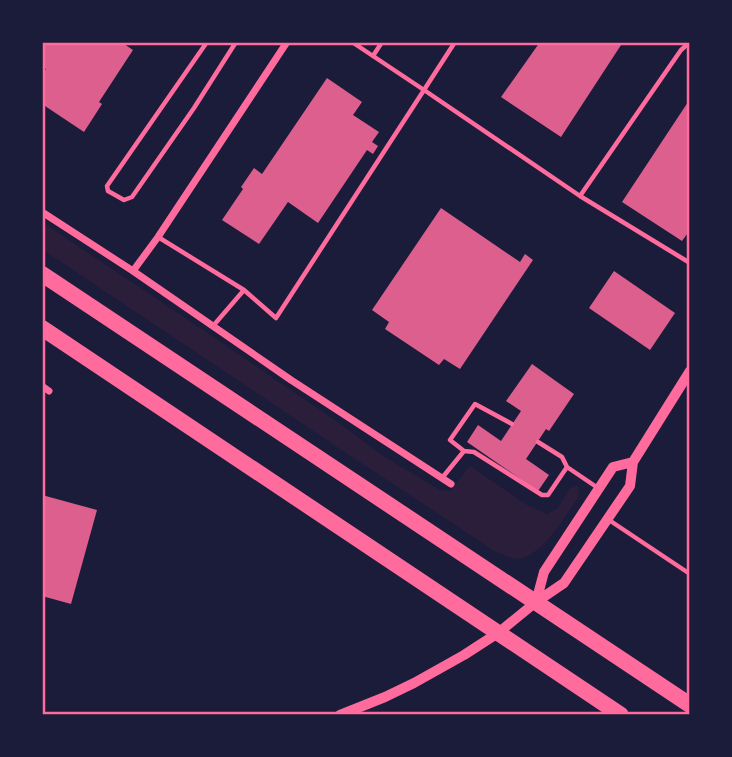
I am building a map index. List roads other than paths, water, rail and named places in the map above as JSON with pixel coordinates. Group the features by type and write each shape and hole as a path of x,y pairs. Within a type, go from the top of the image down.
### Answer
{"highway":[{"path":"42,274 690,705"},
{"path":"42,280 79,298"},
{"path":"42,328 621,715"}],"street":[{"path":"133,271 159,237 287,42"},
{"path":"42,212 451,484"},
{"path":"340,715 414,684 464,655 564,583 630,486 633,462 687,383 690,371"},
{"path":"536,602 544,572 613,467 633,462"}],"lane":[{"path":"207,42 107,186 108,191 124,200 132,197 236,42"},
{"path":"352,42 580,196 690,263"},
{"path":"373,56 382,42"},
{"path":"159,237 244,290 276,318 455,42"},
{"path":"580,196 681,50 690,42"},
{"path":"212,327 244,290"},
{"path":"512,424 475,404 450,440 464,451 474,452 542,495 548,495 567,467"},
{"path":"538,442 562,457 567,467 599,488"},
{"path":"442,478 464,451"},
{"path":"608,520 690,574"}]}
